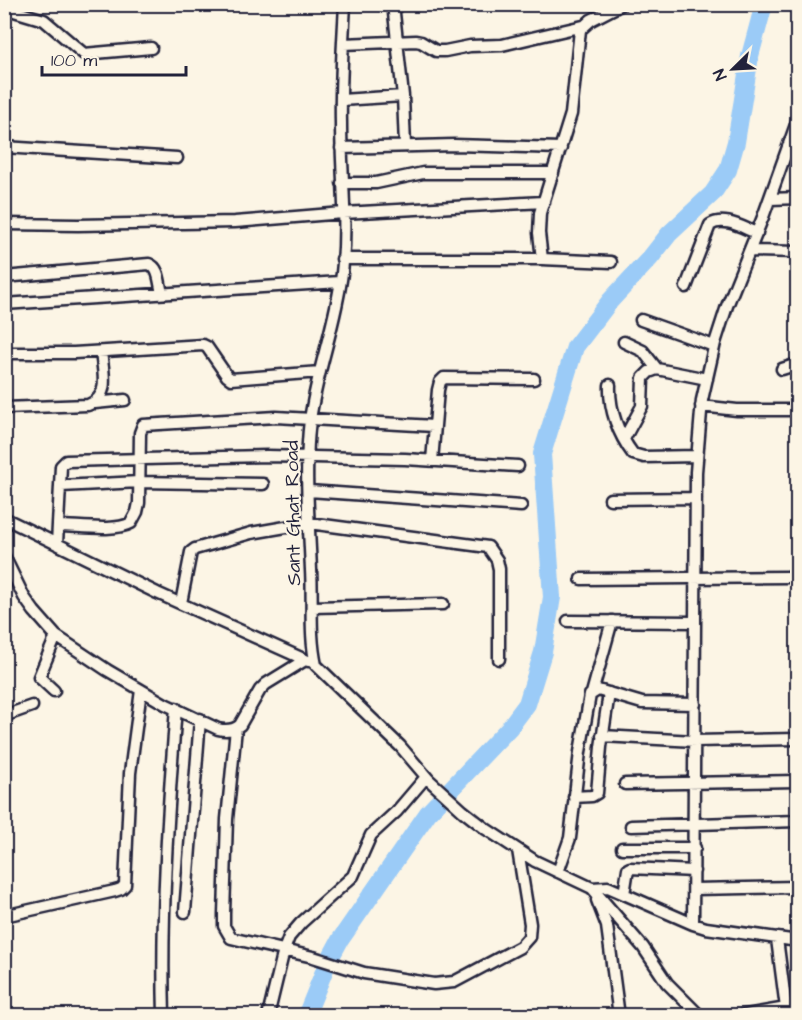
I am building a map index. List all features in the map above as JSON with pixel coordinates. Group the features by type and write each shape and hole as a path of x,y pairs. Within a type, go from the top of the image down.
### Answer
{"street":[{"path":"7,8 23,4"},
{"name":"Sant Ghat Road","path":"316,665 308,457 310,420 340,282 342,259 341,100 345,4"},
{"path":"393,4 404,96 405,146"},
{"path":"343,44 421,42 436,51 470,46 502,45 583,26 622,4"},
{"path":"7,8 44,20 84,54 151,48"},
{"path":"542,259 539,224 571,114 578,37 583,26"},
{"path":"341,100 404,96"},
{"path":"693,924 696,498 701,405 714,346 727,306 794,140 798,119"},
{"path":"341,148 492,145 561,148"},
{"path":"4,147 177,158"},
{"path":"342,183 376,183 423,173 553,173"},
{"path":"770,199 798,198"},
{"path":"4,224 235,222 343,213 544,202"},
{"path":"686,287 710,225 725,221 757,233"},
{"path":"750,251 798,252"},
{"path":"342,259 542,259 611,262"},
{"path":"4,277 149,264 157,271 162,293"},
{"path":"4,304 340,282"},
{"path":"641,320 714,346"},
{"path":"624,342 643,351 657,369"},
{"path":"4,354 101,352 203,345 207,347 231,379 320,372"},
{"path":"95,403 100,399 104,387 101,352"},
{"path":"783,369 798,364"},
{"path":"624,439 642,406 643,378 649,372 657,369 707,379"},
{"path":"432,461 438,390 444,378 534,379"},
{"path":"610,385 612,413 630,450 637,456 697,456"},
{"path":"4,408 88,405 126,400"},
{"path":"701,405 737,410 792,410"},
{"path":"58,526 102,527 131,524 137,512 140,433 143,425 276,417 434,426"},
{"path":"57,544 61,466 66,461 267,456 518,466"},
{"path":"61,486 139,482 205,485 263,484"},
{"path":"309,491 521,506"},
{"path":"609,499 696,498"},
{"path":"4,518 316,665 463,811 518,850 592,888 643,947 667,982 700,1015"},
{"path":"181,603 189,557 195,549 251,533 309,523 488,548 497,560 499,569 499,659"},
{"path":"4,556 24,597 56,636 106,670 218,729 236,728 240,725 266,684 305,660"},
{"path":"581,579 790,577"},
{"path":"312,607 443,604"},
{"path":"568,621 695,622"},
{"path":"558,872 570,838 589,700 612,621"},
{"path":"54,691 39,677 56,636"},
{"path":"4,916 115,891 125,885 130,773 141,690"},
{"path":"592,693 598,690 642,703 695,704"},
{"path":"574,797 592,796 597,793 602,736 609,693"},
{"path":"4,716 32,706"},
{"path":"164,1016 162,944 164,889 176,708"},
{"path":"185,912 200,719"},
{"path":"236,728 226,819 224,926 231,938 237,941 313,957 364,973 434,984 454,982 520,947 529,937 518,850"},
{"path":"602,736 695,741 798,739"},
{"path":"268,1016 289,938 301,923 352,876 371,835 428,778"},
{"path":"625,784 798,781"},
{"path":"631,826 798,821"},
{"path":"622,848 694,848"},
{"path":"624,894 627,872 630,868 694,871"},
{"path":"592,888 608,887 693,924 798,941"},
{"path":"694,889 798,887"},
{"path":"592,888 607,926 619,1016"},
{"path":"777,939 786,1008"},
{"path":"740,1016 798,1006"}],"waterway":[{"path":"306,1016 327,964 340,940 428,813 509,728 527,704 543,652 552,597 542,454 575,347 610,301 669,234 713,193 728,170 736,142 750,56 764,4"}]}
